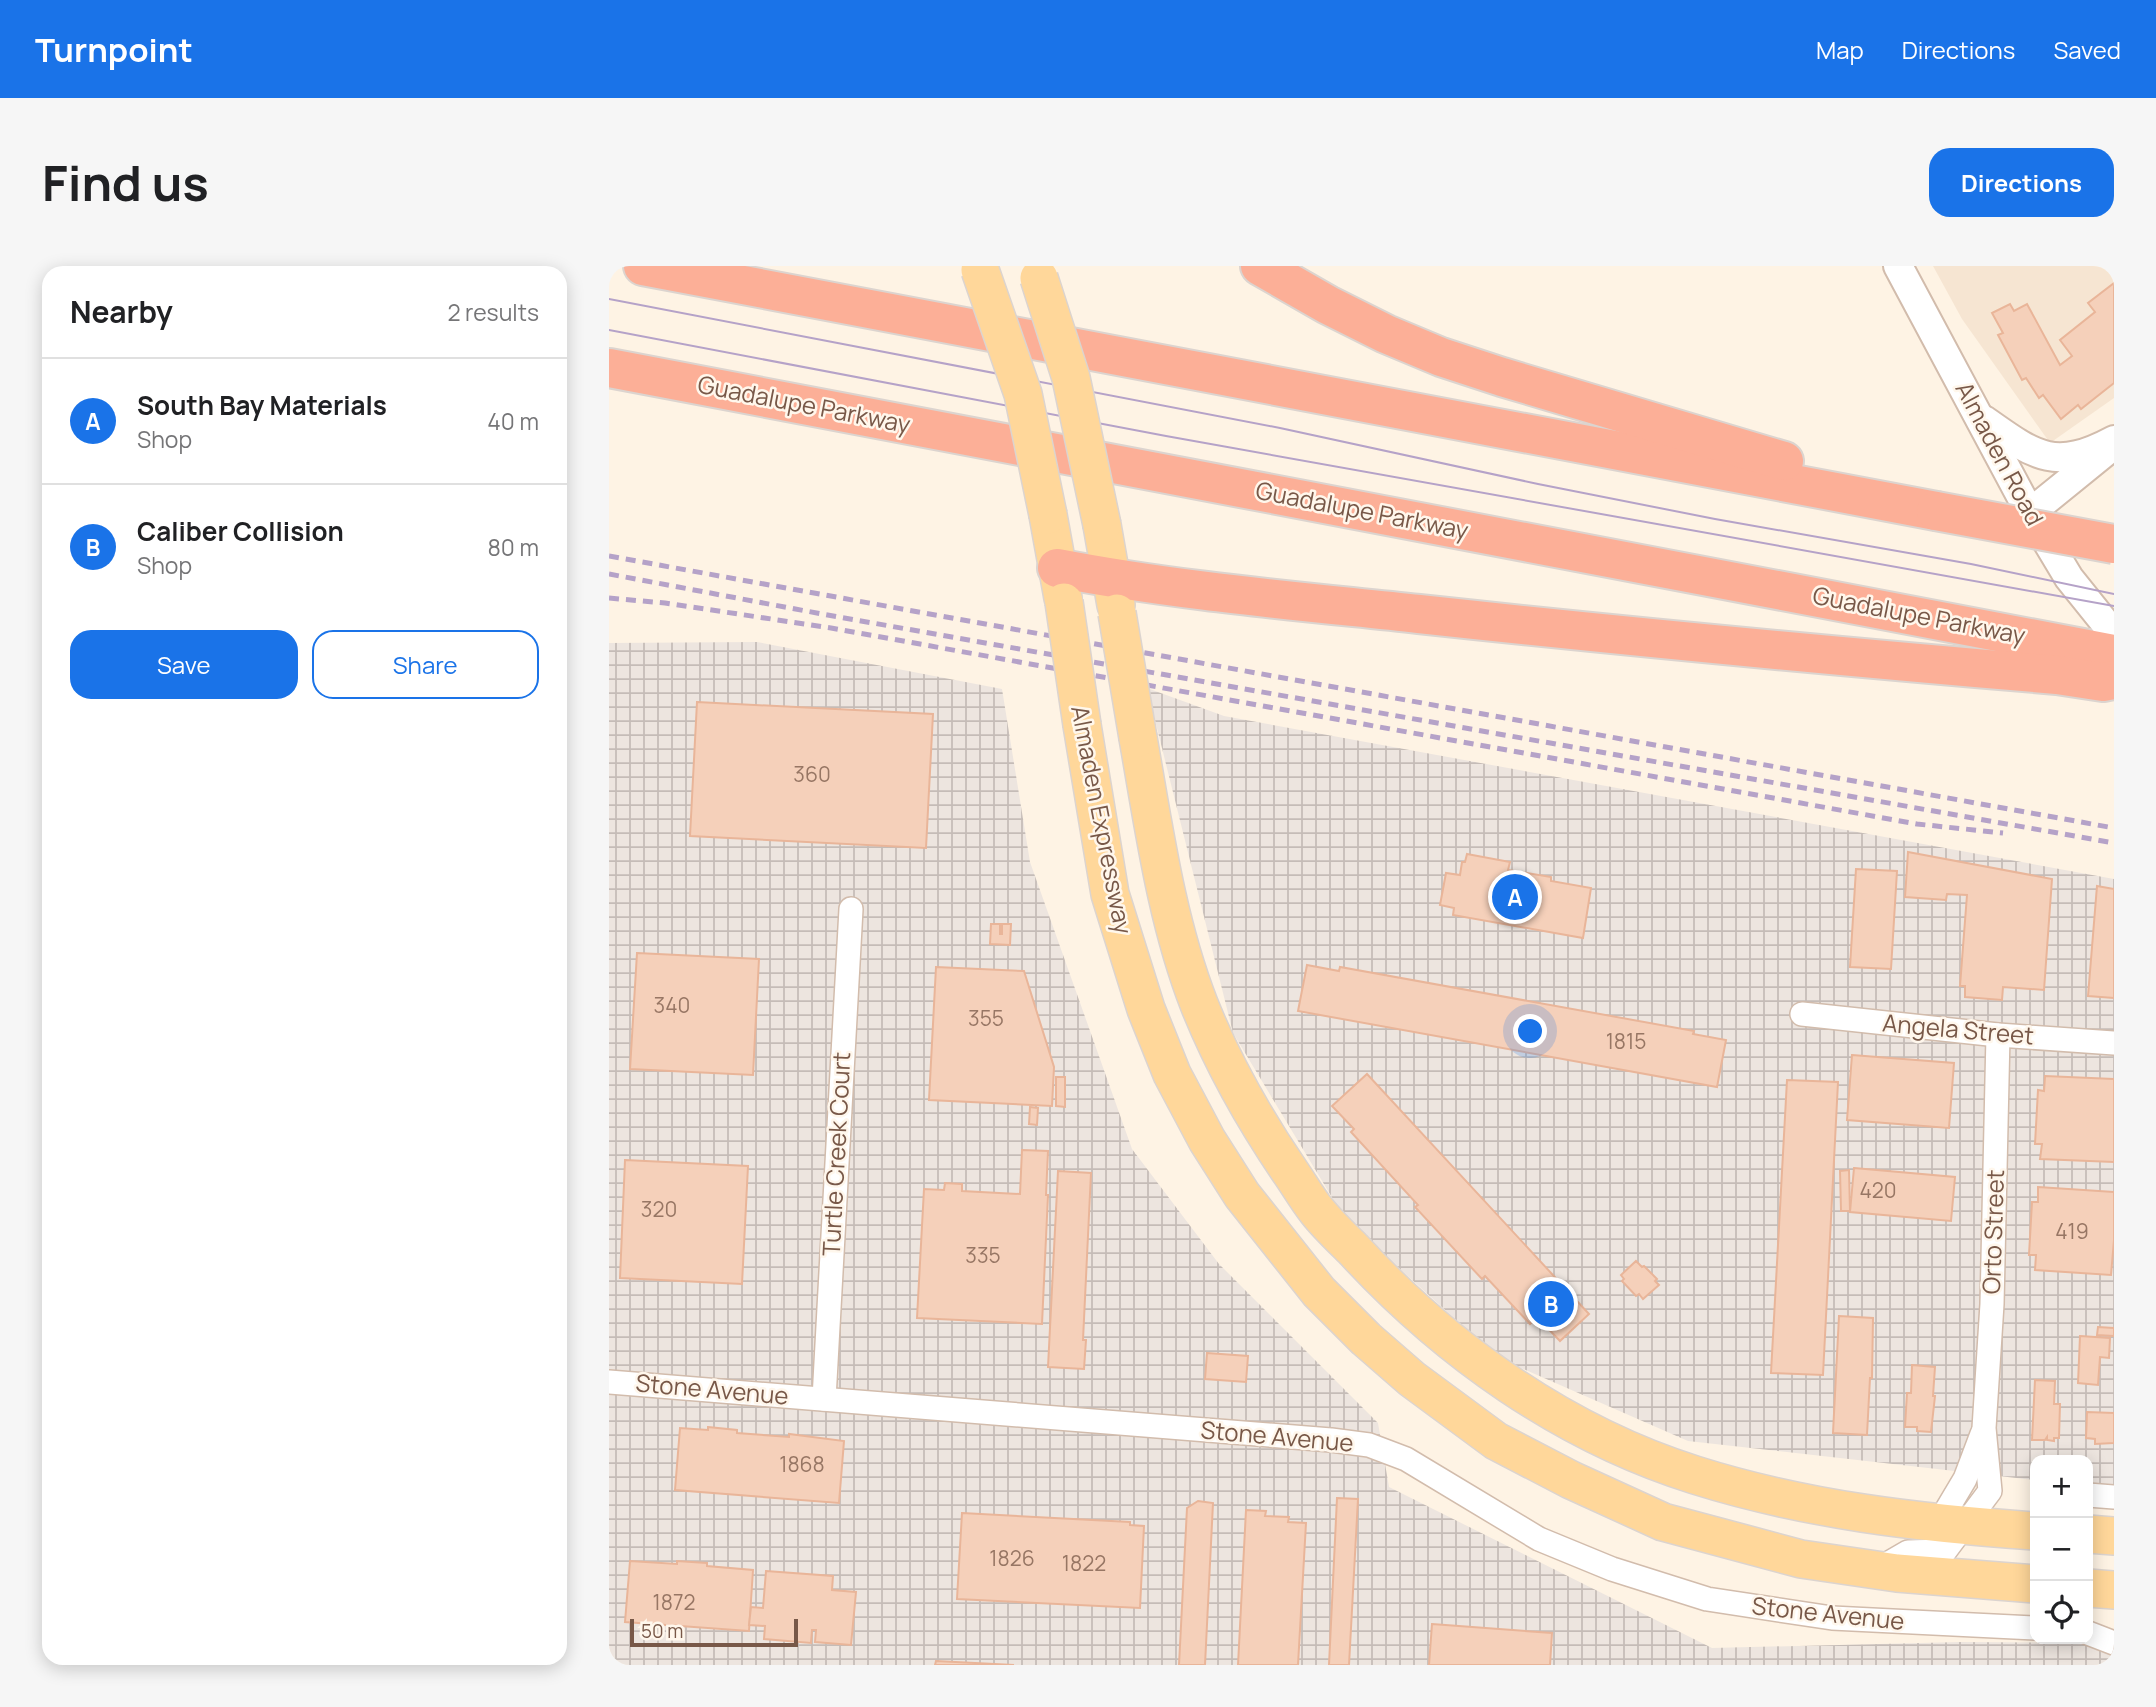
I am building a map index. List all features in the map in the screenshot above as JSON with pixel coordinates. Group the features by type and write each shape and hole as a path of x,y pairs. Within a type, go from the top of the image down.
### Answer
{"highway":[{"path":"643,266 2114,544"},
{"path":"1260,266 1328,305 1441,357 1768,455 1806,469 1828,490"},
{"name":"Guadalupe Parkway","path":"609,369 2114,654"},
{"path":"1060,585 1115,596 2114,680"}],"main road":[{"name":"Almaden Expressway","path":"979,268 1023,394 1048,514 1110,894 1146,1009 1167,1061 1206,1140 1242,1195 1319,1292 1385,1355 1449,1408 1496,1441 1571,1480 1663,1522 1801,1559 1877,1570 2030,1584"},
{"name":"Almaden Expressway","path":"1037,272 1072,378 1102,525 1171,917 1199,1002 1229,1073 1268,1139 1317,1211 1383,1282 1448,1339 1543,1406 1598,1436 1692,1475 1807,1506 2030,1531"},
{"path":"2093,1534 2114,1536"},
{"path":"2093,1588 2114,1590"}],"street":[{"name":"Almaden Road","path":"1898,266 2030,513 2069,578 2114,634"},
{"path":"1978,416 2017,444 2045,457 2072,457 2114,442"},
{"path":"2030,513 2114,442"},
{"name":"Turtle Creek Court","path":"824,1399 851,909"},
{"name":"Angela Street","path":"1802,1014 1998,1035 2114,1043"},
{"name":"Orto Street","path":"1877,1570 1908,1552 1945,1550 1965,1479 1984,1428 1992,1304 1998,1035"},
{"name":"Stone Avenue","path":"609,1382 1331,1440 1369,1446 1406,1459 1539,1539 1612,1569 1707,1599 1832,1618 2030,1629"},
{"path":"2093,1495 2114,1497"},
{"path":"2093,1635 2114,1643"}],"shaded area":[{"path":"1933,266 2114,266 2114,398 2050,443 1962,319"},
{"path":"757,642 1002,689 1030,862 1132,1149 1219,1264 1378,1423 1389,1487 1712,1648 1961,1642 2114,1643 2114,1665 609,1665 609,643"},
{"path":"1147,688 1224,716 2114,879 2114,1486 2093,1484 2093,1455 2030,1455 2030,1479 1688,1441 1498,1358 1345,1219 1233,1033"}],"building":[{"path":"2114,283 2114,383 2081,409 2078,405 2061,419 2043,395 2039,398 2026,378 2022,380 1998,335 2003,333 1992,313 2010,304 2014,311 2027,304 2060,365 2072,356 2060,340 2095,312 2088,303"},
{"path":"697,702 933,714 926,848 690,836"},
{"path":"1908,852 2052,879 2044,990 2003,987 2002,1000 1965,997 1965,986 1960,986 1967,895 1947,894 1946,900 1905,897"},
{"path":"1467,854 1510,862 1508,870 1551,877 1551,881 1591,888 1583,938 1453,915 1454,908 1440,905 1446,873 1460,875 1462,862 1465,862"},
{"path":"1856,869 1897,871 1891,969 1850,967"},
{"path":"2097,886 2114,889 2114,998 2088,996"},
{"path":"991,924 1000,924 1002,934 1002,924 1011,924 1010,945 990,944"},
{"path":"637,953 759,959 753,1075 630,1069"},
{"path":"1307,965 1339,971 1340,967 1694,1031 1693,1034 1726,1040 1717,1087 1298,1011"},
{"path":"936,967 1024,971 1054,1067 1052,1106 929,1100"},
{"path":"1852,1055 1954,1063 1949,1128 1847,1120"},
{"path":"1367,1074 1589,1314 1560,1341 1537,1317 1530,1324 1485,1276 1482,1279 1415,1207 1418,1205 1351,1132 1354,1129 1332,1106"},
{"path":"2045,1076 2114,1079 2114,1162 2040,1159 2042,1144 2035,1144 2038,1090 2044,1091"},
{"path":"1056,1077 1065,1077 1065,1107 1056,1106"},
{"path":"1787,1080 1838,1082 1823,1375 1771,1373"},
{"path":"1030,1107 1038,1108 1037,1125 1029,1124"},
{"path":"1022,1150 1048,1151 1042,1324 917,1318 924,1189 944,1190 945,1183 962,1184 962,1191 1020,1194"},
{"path":"625,1160 748,1166 742,1284 620,1278"},
{"path":"1854,1168 1955,1177 1951,1221 1850,1212"},
{"path":"1849,1170 1850,1211 1841,1211 1840,1171"},
{"path":"1058,1171 1091,1173 1084,1369 1048,1367"},
{"path":"2038,1187 2114,1192 2111,1275 2035,1270 2036,1255 2029,1255 2032,1202 2038,1202"},
{"path":"1636,1261 1657,1279 1655,1281 1659,1285 1643,1299 1639,1294 1636,1296 1622,1281 1624,1279 1621,1275"},
{"path":"1839,1316 1873,1318 1867,1435 1833,1433"},
{"path":"2098,1327 2114,1328 2114,1336 2097,1335"},
{"path":"2080,1336 2110,1338 2109,1358 2100,1357 2098,1385 2078,1383"},
{"path":"1207,1353 1248,1356 1246,1382 1205,1379"},
{"path":"1912,1365 1935,1367 1931,1432 1917,1431 1917,1427 1905,1427 1907,1393 1911,1393"},
{"path":"2035,1380 2055,1381 2054,1404 2060,1404 2059,1438 2054,1438 2054,1441 2047,1440 2047,1437 2045,1440 2032,1440"},
{"path":"2087,1412 2114,1413 2114,1443 2095,1444 2095,1439 2086,1438"},
{"path":"708,1427 737,1430 737,1433 789,1437 789,1434 844,1441 839,1503 675,1490 680,1428 708,1430"},
{"path":"1337,1498 1358,1499 1349,1665 1329,1665"},
{"path":"1198,1501 1213,1503 1205,1665 1179,1665 1187,1508"},
{"path":"1246,1510 1266,1511 1265,1516 1289,1517 1288,1522 1306,1523 1298,1665 1238,1665"},
{"path":"962,1513 1130,1522 1130,1525 1144,1526 1140,1608 957,1599"},
{"path":"630,1561 707,1563 707,1566 753,1570 749,1631 625,1622"},
{"path":"766,1571 833,1576 832,1590 856,1592 851,1645 815,1642 816,1630 812,1630 811,1643 764,1639 765,1626 749,1625 751,1607 763,1608"},
{"path":"1432,1624 1552,1633 1550,1665 1429,1665"},
{"path":"936,1661 1014,1665 935,1665"}],"tram line":[{"path":"609,299 1280,428 1715,519 1971,564 2114,594"},
{"path":"609,330 1166,436 2114,606"}],"railway":[{"path":"609,556 2114,828"},
{"path":"609,574 2114,843"},
{"path":"609,598 665,603 831,628 1917,824 2003,833"}],"place":[{"name":"South Bay Materials","path":"1515,897"},
{"name":"Caliber Collision","path":"1551,1304"}]}
